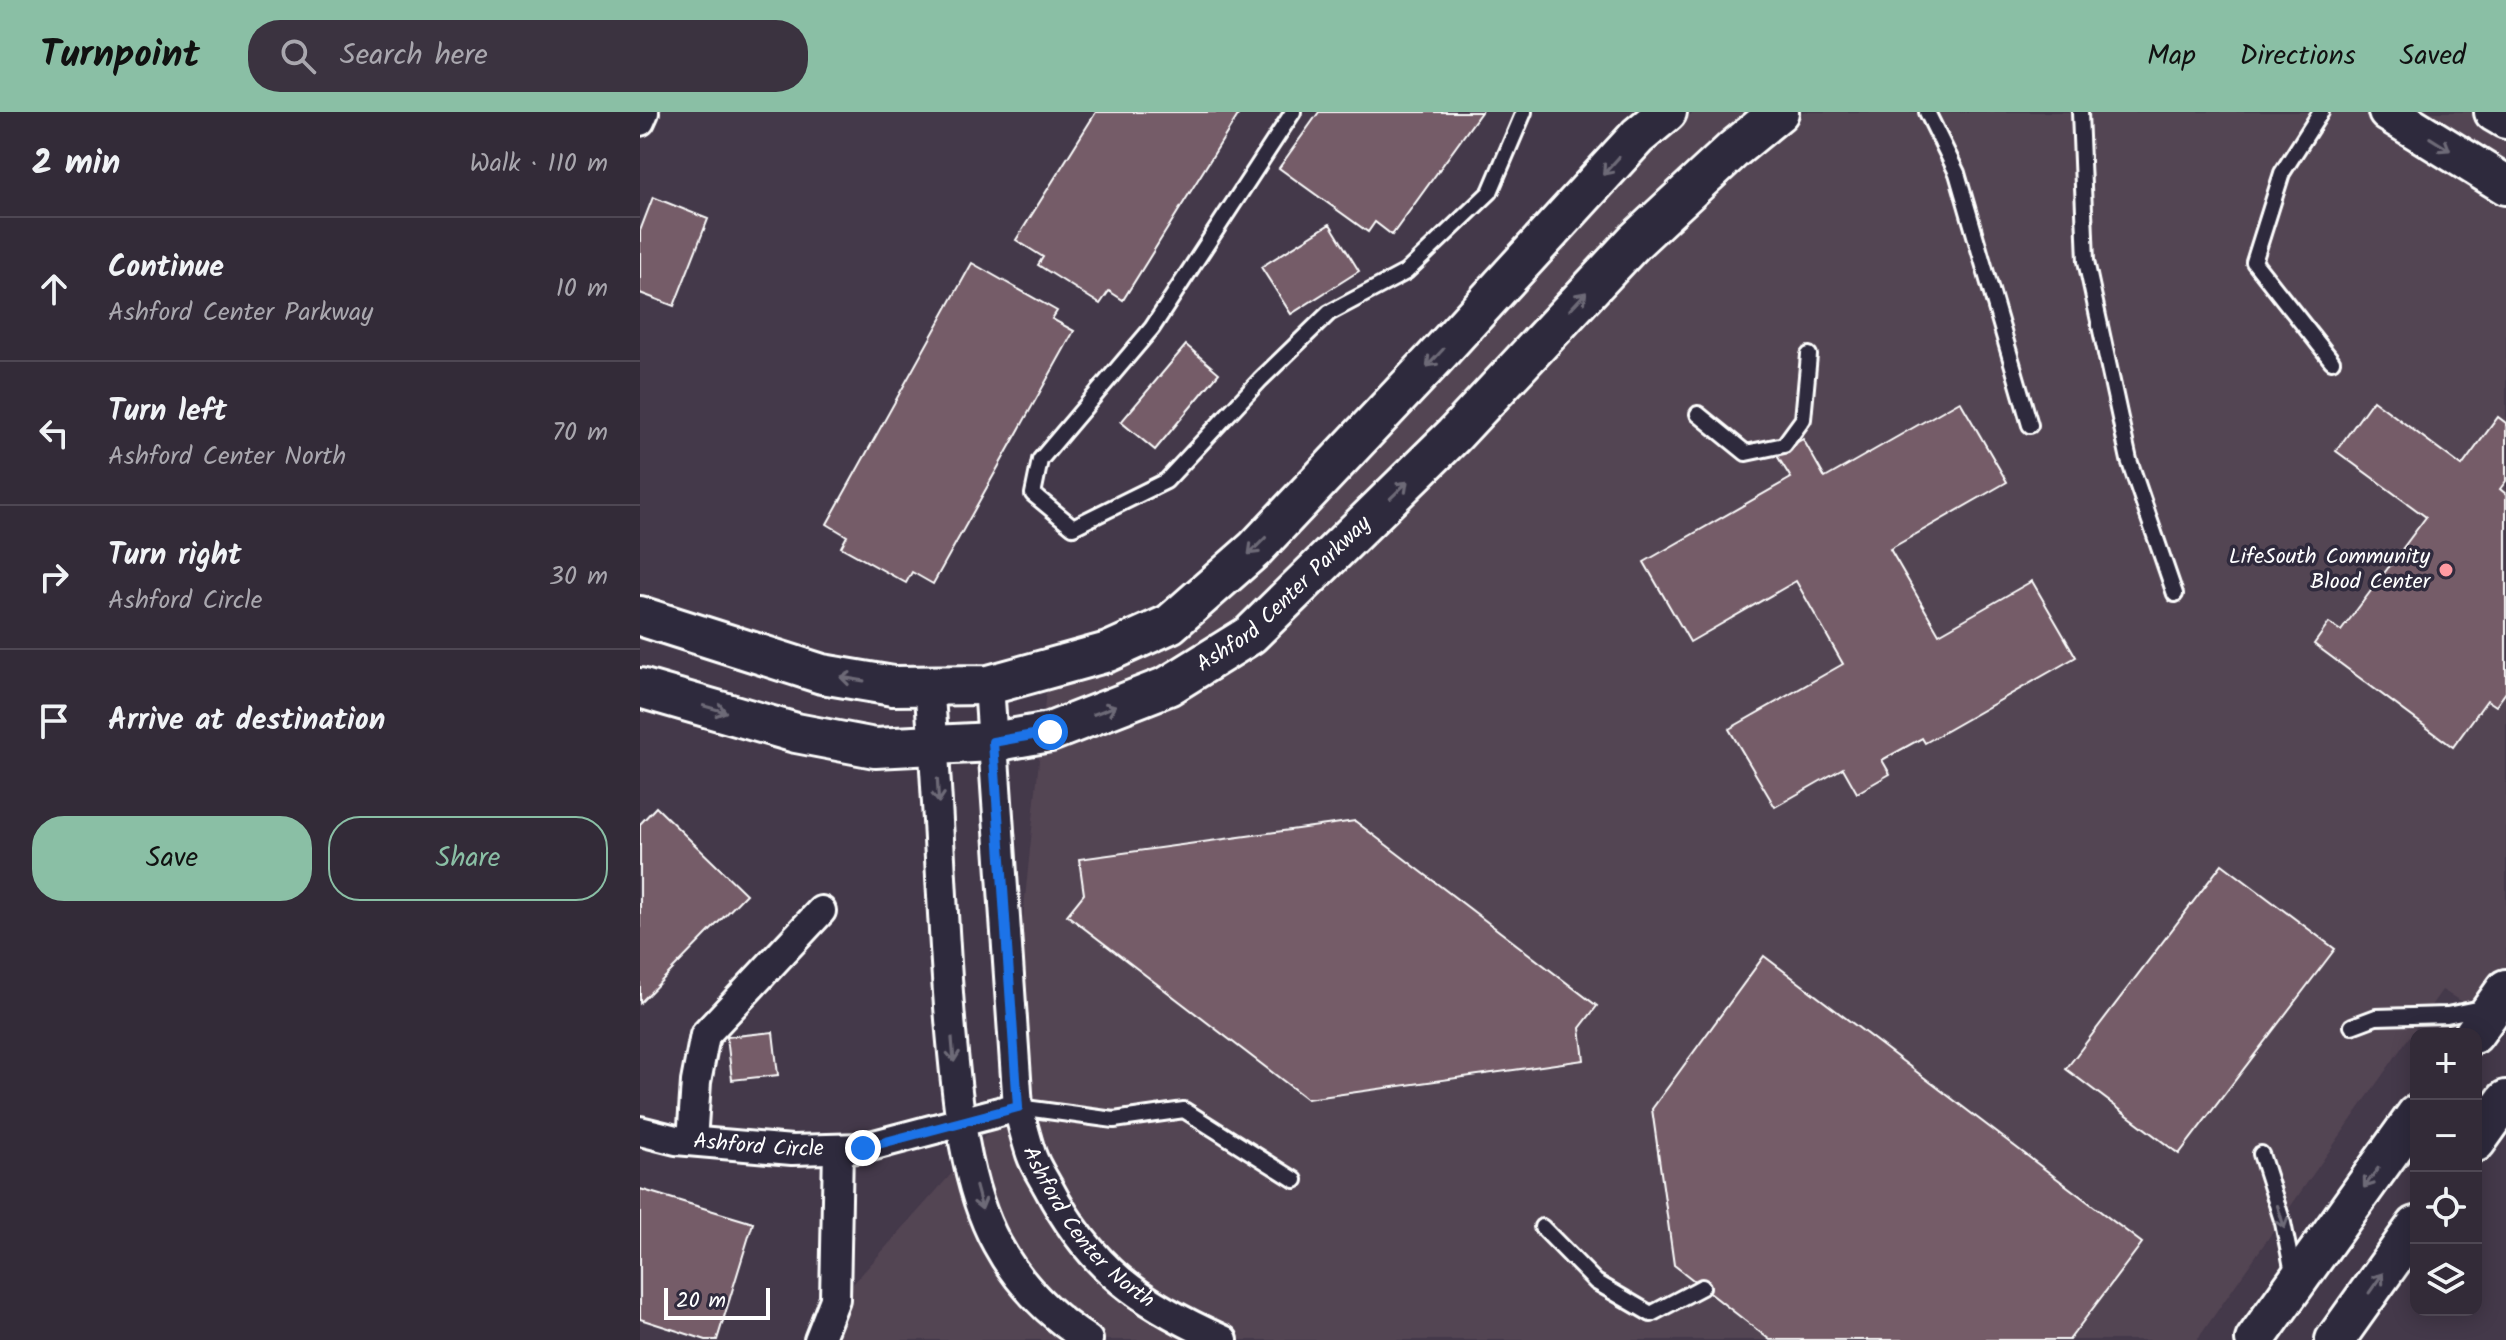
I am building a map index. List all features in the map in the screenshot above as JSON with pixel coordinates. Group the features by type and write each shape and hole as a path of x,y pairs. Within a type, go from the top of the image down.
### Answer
{"street":[{"path":"640,121 644,112"},
{"path":"640,616 822,674 893,686 989,685 1108,652 1170,624 1255,549 1638,136 1667,112"},
{"name":"Ashford Center Parkway","path":"640,688 796,733 875,748 993,742 1050,732 1168,686 1250,635 1454,435 1635,241 1734,149 1779,112"},
{"path":"2388,112 2506,185"},
{"path":"2494,112 2506,119"},
{"path":"929,685 945,956 959,1123 984,1217 996,1244 1038,1301 1088,1340"},
{"name":"Ashford Center North","path":"989,685 1018,1107 1032,1158 1062,1214 1103,1267 1159,1308 1223,1340"},
{"path":"692,1141 696,1082 705,1035 821,911"},
{"path":"2478,1028 2501,996"},
{"path":"2482,1134 2506,1100"},
{"name":"Ashford Circle","path":"640,1131 692,1141 792,1150 863,1148 1018,1107"},
{"path":"2255,1340 2410,1123"},
{"path":"819,1340 835,1299 838,1149"},
{"path":"2335,1340 2410,1234"}],"lane":[{"path":"1293,112 1152,328 1040,460 1033,494 1073,527 1166,481 1260,380 1329,313 1406,272 1490,192 1524,112"},
{"path":"1927,112 1957,173 2030,425"},
{"path":"2080,112 2086,261 2129,460 2175,594"},
{"path":"2321,112 2282,173 2254,262 2332,361"},
{"path":"1698,414 1746,453 1784,445 1803,419 1809,355"},
{"path":"2352,1026 2376,1017 2447,1015 2471,1011 2501,996"},
{"path":"1018,1107 1114,1120 1184,1110 1295,1180"},
{"path":"2261,1154 2283,1223 2296,1283"},
{"path":"1542,1227 1596,1282 1651,1314 1702,1287"}],"shaded area":[{"path":"1694,112 2506,112 2506,1028 2442,990 2415,1028 2410,1028 2410,1036 2197,1340 803,1340 1003,1116 1047,681 1252,577 1531,233"}],"building":[{"path":"1096,112 1240,112 1123,300 1109,291 1100,304 1038,265 1043,257 1016,240"},
{"path":"1319,112 1481,112 1392,235 1375,222 1368,232 1279,168"},
{"path":"653,197 708,219 674,306 640,293 640,231"},
{"path":"1330,224 1359,271 1291,314 1261,267"},
{"path":"972,263 1057,311 1052,319 1074,331 933,584 912,572 906,583 841,547 847,536 827,524"},
{"path":"1186,345 1219,373 1155,450 1121,422"},
{"name":"LifeSouth Community Blood Center","path":"2373,400 2462,466 2498,417 2506,423 2506,481 2500,489 2506,494 2506,692 2496,706 2487,700 2453,747 2314,644 2329,623 2341,631 2426,517 2336,451"},
{"path":"1960,401 2007,482 1890,549 1939,634 2032,581 2076,657 1925,743 1922,738 1882,760 1890,774 1857,793 1843,768 1775,807 1729,729 1843,664 1796,581 1690,642 1644,562 1791,478 1776,454 1803,439 1825,478"},
{"path":"656,807 746,894 640,1003 640,824"},
{"path":"1355,821 1597,1006 1580,1028 1584,1060 1307,1099 1067,915 1084,894 1079,859"},
{"path":"2222,864 2335,949 2179,1154 2066,1069"},
{"path":"1764,956 2142,1243 2069,1340 1770,1340 1674,1265 1652,1109"},
{"path":"773,1032 778,1075 732,1080 727,1037"},
{"path":"640,1189 753,1223 717,1340 706,1340 640,1319"}],"place":[{"name":"LifeSouth Community Blood Center","path":"2446,570"}],"route":[{"path":"863,1148 1018,1107 993,742 1050,732"}]}
